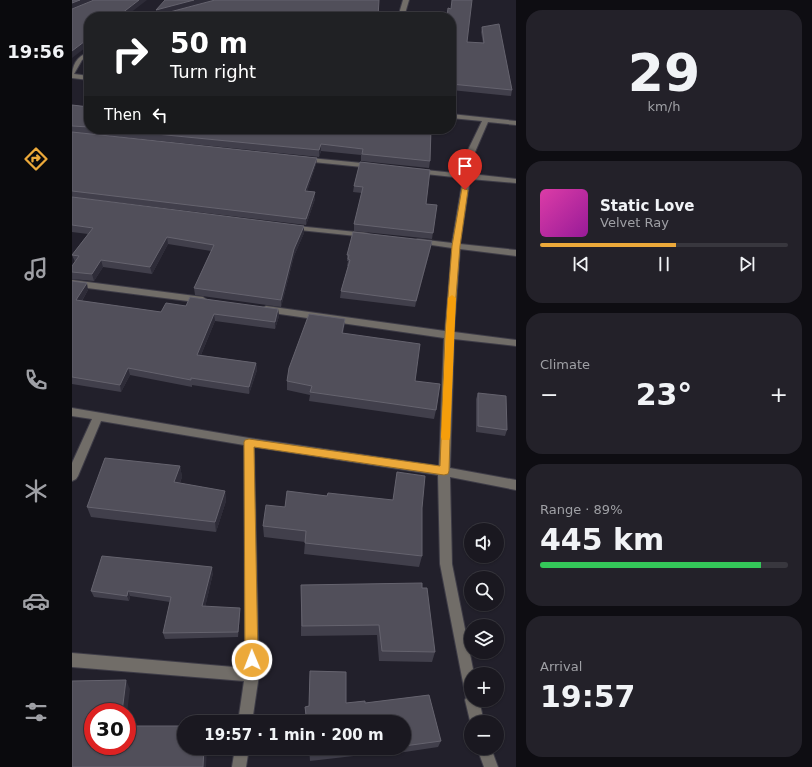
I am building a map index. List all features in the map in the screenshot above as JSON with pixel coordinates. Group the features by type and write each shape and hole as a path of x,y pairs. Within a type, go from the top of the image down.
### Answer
{"street":[{"path":"402,12 406,0"},
{"path":"72,73 80,60 84,57"},
{"path":"72,76 84,77"},
{"path":"456,117 516,123"},
{"path":"466,667 446,564 444,471 449,335 456,246 471,152 486,120"},
{"path":"296,158 382,167"},
{"path":"405,170 516,181"},
{"path":"284,226 378,237"},
{"path":"409,240 516,253"},
{"path":"72,283 209,301"},
{"path":"255,307 449,335 516,343"},
{"path":"72,412 249,442 444,471 516,485"},
{"path":"72,476 98,417"},
{"path":"246,715 252,675 249,442"},
{"path":"72,660 252,675"},
{"path":"239,767 241,755"},
{"path":"487,755 491,767"}],"building":[{"path":"72,0 80,0 72,3"},
{"path":"94,0 139,0 123,12 84,12 84,42 72,51 72,9"},
{"path":"165,0 194,0 156,10"},
{"path":"215,0 379,0 378,12 170,12"},
{"path":"452,0 472,0 467,42 484,43 482,27 499,24 512,90 456,84 456,12 448,12 448,8 451,9"},
{"path":"72,105 84,106 84,127 72,126"},
{"path":"72,132 317,158 305,191 315,192 306,219 72,191"},
{"path":"156,134 431,134 430,161 362,154 363,149 321,144 319,150"},
{"path":"360,162 430,170 426,204 437,205 433,233 354,224 363,187 354,186"},
{"path":"72,197 304,226 294,249 281,300 194,288 214,245 167,237 150,267 101,260 92,274 72,272 72,266 79,256 72,255 93,228 72,225"},
{"path":"353,232 432,241 416,301 341,291 350,260 348,259 349,255 347,255"},
{"path":"72,281 87,283 76,300 161,312 166,303 186,306 190,297 278,309 275,322 214,314 197,355 256,363 249,387 191,378 191,380 128,368 120,385 72,377"},
{"path":"309,314 345,319 342,333 420,344 415,381 440,384 436,410 310,392 312,386 287,381 289,368"},
{"path":"478,393 506,396 507,430 478,426"},
{"path":"105,458 180,466 174,482 225,491 215,522 87,507"},
{"path":"397,472 425,476 422,508 422,556 305,543 306,531 263,526 266,505 285,507 287,491 327,496 328,493 393,500"},
{"path":"102,556 212,567 202,606 240,608 238,632 163,633 171,597 128,591 127,596 91,591"},
{"path":"422,583 422,588 427,588 435,652 382,651 379,625 302,626 301,585"},
{"path":"310,671 346,672 346,703 365,701 365,703 429,695 441,741 411,745 411,715 306,715 305,707 309,706"},
{"path":"126,680 123,703 84,703 84,755 136,755 136,726 177,726 177,755 204,755 203,767 72,767 72,681"}],"slow traffic":[{"path":"446,437 449,335 452,298"}],"route":[{"path":"252,660 249,442 444,471 449,335 456,246 465,190"}]}
